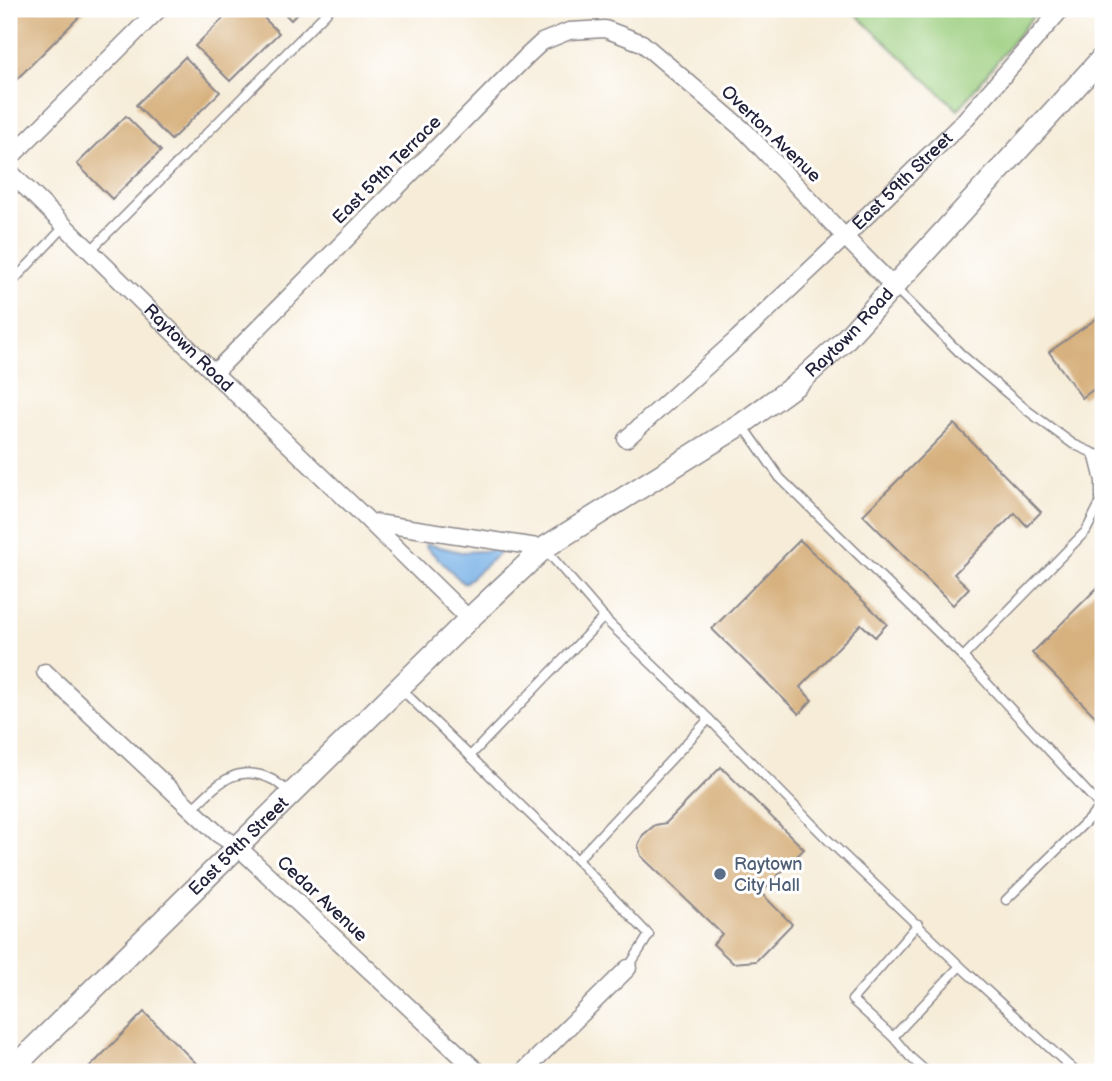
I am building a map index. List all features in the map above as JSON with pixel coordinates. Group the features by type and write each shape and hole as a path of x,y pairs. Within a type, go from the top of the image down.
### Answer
{"street":[{"path":"9,159 159,9"},
{"name":"East 59th Street","path":"626,439 742,342 962,123 1058,13"},
{"name":"Overton Avenue","path":"605,29 642,43 746,132 894,287"},
{"name":"East 59th Terrace","path":"214,373 528,55 542,43 569,31 605,29"},
{"name":"Raytown Road","path":"9,171 469,619 544,548 742,424 797,384 843,342 1103,57"},
{"path":"370,522 544,548"},
{"name":"East 59th Street","path":"9,1072 469,619"},
{"name":"Cedar Avenue","path":"45,672 218,834 237,846 478,1072"},
{"path":"523,1072 628,968"}],"lane":[{"path":"90,251 330,9"},
{"path":"9,282 15,279 65,226"},
{"path":"894,287 962,355 1028,411 1073,443 1103,456"},
{"path":"742,424 780,478 963,657 1102,806 1006,901"},
{"path":"1093,453 1103,464"},
{"path":"963,657 1086,531 1100,503 1100,481 1093,453"},
{"path":"544,548 604,617 827,839 1076,1072"},
{"path":"470,755 604,617"},
{"path":"399,687 576,859 649,935 628,968"},
{"path":"576,859 709,719"},
{"path":"192,809 218,783 240,773 272,780 291,793"},
{"path":"918,924 852,1000 927,1072"},
{"path":"893,1037 960,966"}],"green space":[{"path":"850,9 1039,9 958,110"}],"water":[{"path":"427,544 461,552 501,552 464,584 425,546"}],"building":[{"path":"16,9 87,9 9,87 9,16"},
{"path":"233,9 255,9 279,33 230,81 195,46"},
{"path":"280,9 302,9 291,20"},
{"path":"185,57 220,92 171,140 136,105"},
{"path":"126,116 161,151 112,199 77,164"},
{"path":"1103,314 1103,382 1082,398 1049,352"},
{"path":"954,424 1041,512 1027,526 1015,513 954,574 969,588 953,605 863,515"},
{"path":"800,540 887,624 875,637 861,624 800,687 812,700 799,714 712,629"},
{"path":"1103,582 1103,724 1032,653"},
{"name":"Raytown City Hall","path":"721,767 804,849 761,893 792,924 756,961 733,963 713,944 722,934 641,856 638,845 643,835 655,825 666,823"},
{"path":"144,1012 205,1072 85,1072"}],"place":[{"name":"Raytown City Hall","path":"720,874"}]}
